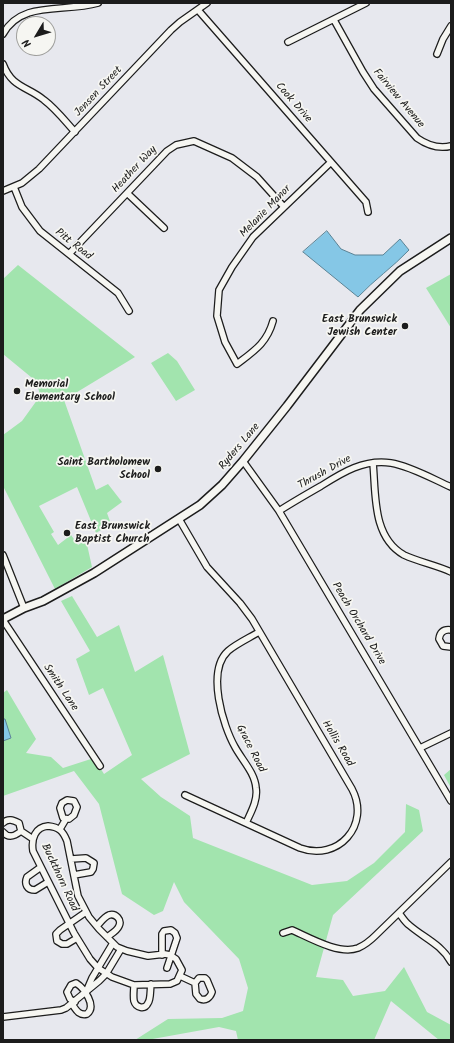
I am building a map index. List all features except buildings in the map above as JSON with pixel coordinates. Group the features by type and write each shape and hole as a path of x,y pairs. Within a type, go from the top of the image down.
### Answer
{"main road":[{"name":"Ryders Lane","path":"3,619 24,608 43,601 94,573 200,505 222,485 243,461 288,406 360,310 400,271 451,238"}],"street":[{"path":"3,34 7,25 13,18 29,7 43,4 78,6 98,3"},
{"name":"Jensen Street","path":"3,191 22,183 39,169 171,30 207,3"},
{"path":"288,42 366,3"},
{"name":"Cook Drive","path":"198,10 366,202 368,212"},
{"name":"Fairview Avenue","path":"334,20 374,89 418,138 433,146 451,146"},
{"path":"437,54 443,39 451,26"},
{"path":"3,64 14,82 22,88 44,99 75,132"},
{"name":"Heather Way","path":"69,254 167,151 176,145 194,141 232,158 257,177 284,207"},
{"name":"Melanie Manor","path":"273,321 270,333 258,349 237,364 225,342 217,316 219,290 232,267 253,237 331,162"},
{"name":"Pitt Road","path":"14,187 22,207 40,231 118,293 129,311"},
{"path":"127,193 164,228"},
{"name":"Peach Orchard Drive","path":"243,461 279,511 451,800"},
{"name":"Thrush Drive","path":"279,511 350,469 363,464 385,462 400,465 451,486"},
{"path":"373,463 378,517 385,537 404,555 451,572"},
{"name":"Hollis Road","path":"179,519 207,567 240,603 259,632 352,789 357,802 357,814 354,827 347,837 334,848 313,851 300,848 185,795"},
{"path":"3,555 24,608"},
{"name":"Smith Lane","path":"3,619 100,766"},
{"path":"451,630 445,630 442,632 439,639 443,646 451,647"},
{"name":"Grace Road","path":"246,823 255,802 256,788 252,774 234,746 221,709 217,688 218,671 222,659 227,652 259,632"},
{"path":"420,748 451,733"},
{"path":"60,829 66,819"},
{"path":"3,823 7,820 13,820 19,823 22,831 33,839"},
{"name":"Buckthorn Road","path":"171,956 162,954 148,956 136,954 121,948 107,937 86,912 78,896 67,841 60,829 48,826 39,829 33,839 33,851 77,938 90,959 98,968 106,974 134,985 170,984 177,981 180,976"},
{"path":"3,832 8,836 14,836 22,831"},
{"path":"71,859 86,858 93,862 94,866 91,872 74,875"},
{"path":"283,933 292,930 333,947 342,949 357,948 364,945 376,935 451,862"},
{"path":"41,867 28,875 26,886 32,890 35,890 48,882"},
{"path":"77,938 65,944 59,943 56,934 58,931 86,912"},
{"path":"398,913 408,924 440,947 446,953 451,962"},
{"path":"97,926 109,915 117,916 120,922 118,928 107,937"},
{"path":"162,954 162,934 167,930 171,930 175,933 177,938 167,968"},
{"path":"85,993 98,968 114,943"},
{"path":"3,1017 61,1010 73,1003 106,974 121,948"},
{"path":"171,956 180,964 182,970 180,976 195,983"},
{"path":"76,983 85,993 91,1006 87,1014 81,1014 78,1013 67,992 71,985 76,983"},
{"path":"134,985 134,1000 138,1006 141,1007 147,1006 149,1003 151,984"}],"green space":[{"path":"18,265 135,357 64,400 96,490 108,484 122,502 107,513 111,524 96,533 77,487 39,506 54,532 51,534 58,545 71,535 78,545 86,540 92,567 55,589 3,486 3,435 22,421 40,396 37,382 3,354 3,279"},
{"path":"451,274 451,328 426,288"},
{"path":"168,353 177,361 195,390 176,401 151,363"},
{"path":"72,596 97,637 119,625 135,672 163,655 190,754 141,779 161,797 190,816 193,838 312,885 347,881 374,863 405,832 406,804 419,810 423,831 333,915 316,977 343,980 353,996 385,991 404,967 427,1012 451,1025 451,1040 439,1040 391,1001 374,1040 238,1040 236,1031 219,1027 147,1040 135,1040 168,1019 222,1018 243,1011 248,988 239,959 184,902 174,882 163,911 154,915 122,894 99,804 74,771 3,796 3,741 11,738 3,717 3,693 7,690 36,739 26,753 51,757 63,768 94,758 104,774 132,755 103,688 89,695 76,659 90,651 61,601"},
{"path":"451,769 451,788 444,775"}],"water":[{"path":"327,231 341,249 355,255 383,255 400,239 409,250 358,297 303,252"},
{"path":"3,719 5,719 11,738 3,741"}],"place":[{"name":"East Brunswick Jewish Center","path":"405,326"},
{"name":"Memorial Elementary School","path":"17,391"},
{"name":"Saint Bartholomew School","path":"158,469"},
{"name":"East Brunswick Baptist Church","path":"67,533"}]}
